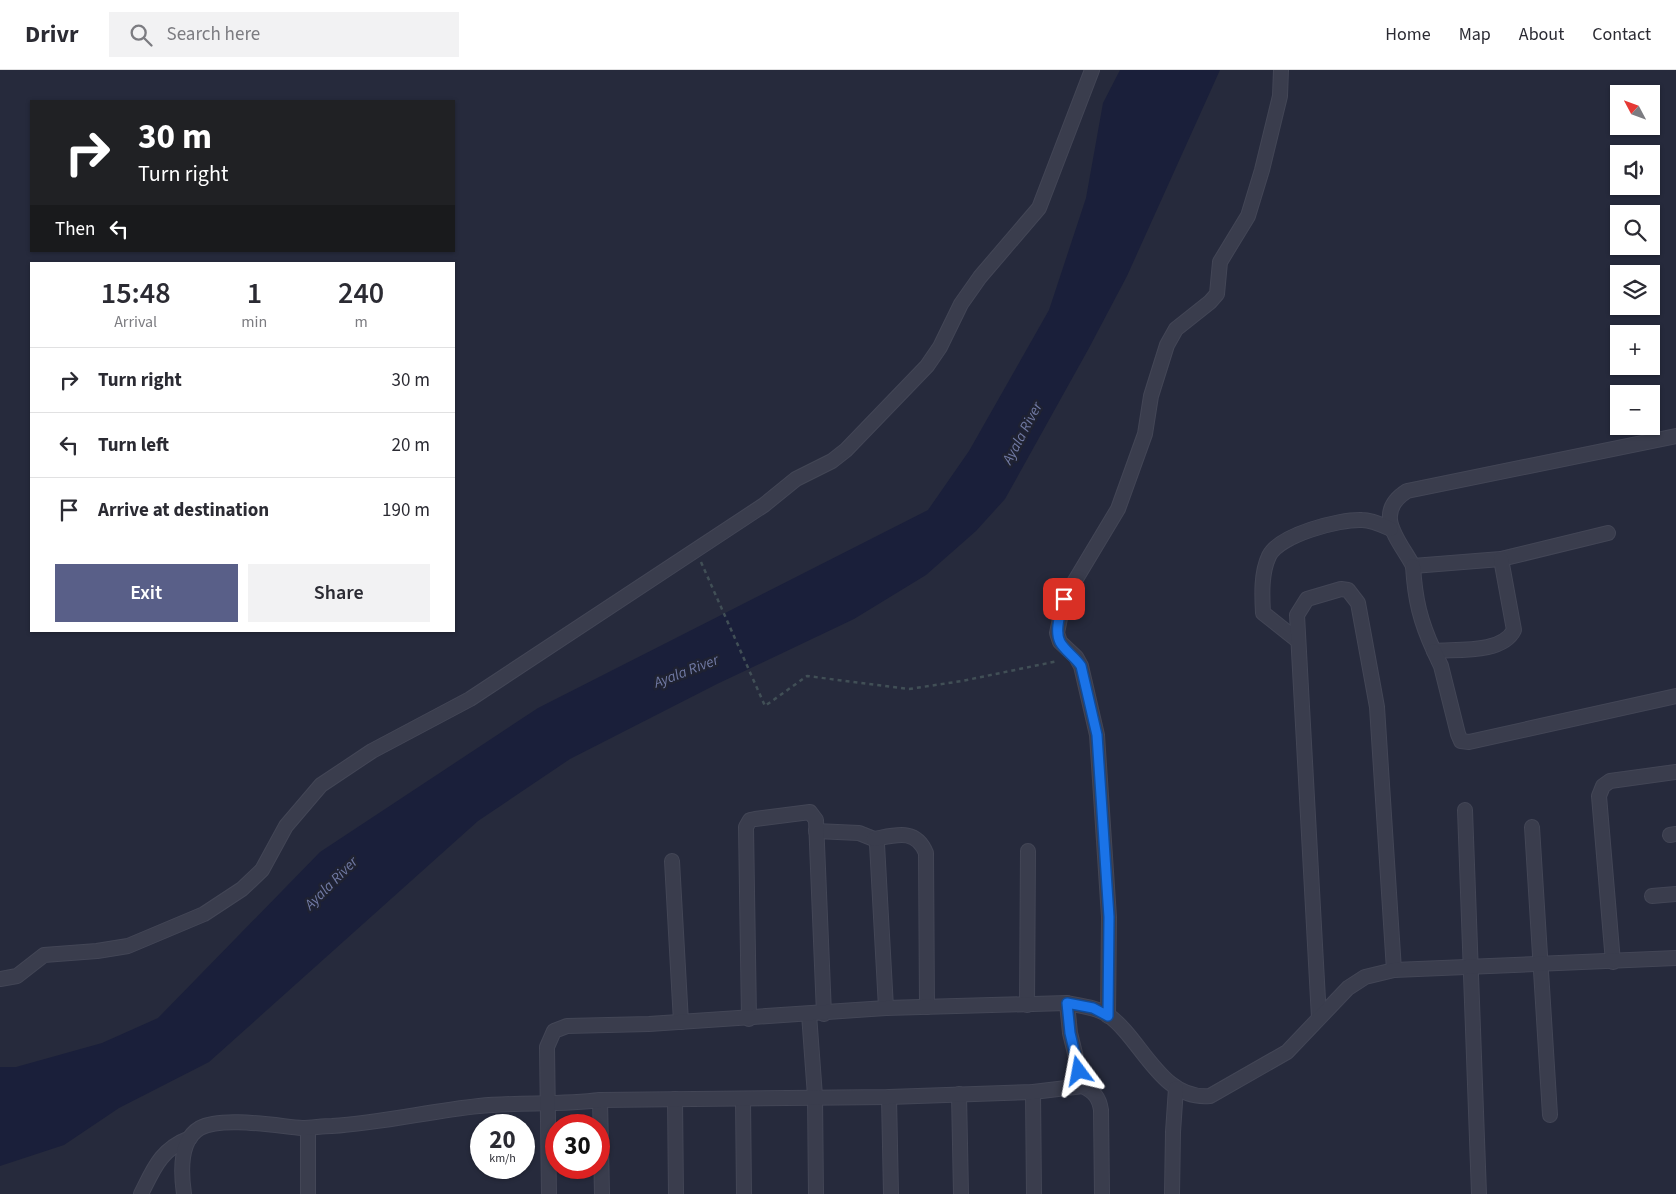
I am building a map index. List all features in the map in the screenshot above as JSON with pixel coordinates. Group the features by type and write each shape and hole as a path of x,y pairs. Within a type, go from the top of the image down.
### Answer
{"street":[{"path":"0,979 18,976 44,955 97,951 128,946 204,914 242,889 262,870 286,826 321,785 372,751 470,698 764,506 796,479 832,461 846,450 928,366 972,287 1039,208 1092,70"},
{"path":"1108,1016 1109,917 1097,735 1081,666 1076,657 1060,642 1057,632 1064,599 1118,509 1145,434 1151,396 1167,345 1176,329 1210,302 1217,294 1220,262 1248,216 1262,170 1280,96 1281,70"},
{"path":"1676,436 1407,491 1398,496 1394,505 1391,529 1413,566 1415,596 1422,624 1441,666 1461,741 1469,742 1676,696"},
{"path":"1297,640 1263,613 1262,590 1267,564 1275,548 1288,539 1349,520 1364,520 1391,529"},
{"path":"1413,566 1501,559 1608,533"},
{"path":"1434,651 1476,650 1501,642 1512,635 1515,623 1501,559"},
{"path":"1319,1018 1317,949 1297,615 1307,599 1341,589 1348,590 1354,595 1358,603 1376,707 1394,970"},
{"path":"1613,962 1599,796 1603,786 1610,781 1676,772"},
{"path":"1465,810 1479,1194"},
{"path":"749,1019 746,827 750,820 810,812 815,817 816,831 824,1014"},
{"path":"1532,827 1550,1115"},
{"path":"816,831 859,833 874,839 894,836 915,836 922,843 926,853 927,1006"},
{"path":"874,839 877,844 886,1008"},
{"path":"1027,1005 1028,851"},
{"path":"672,861 681,1022"},
{"path":"1652,896 1676,894"},
{"path":"549,1194 547,1047 554,1031 567,1026 749,1019 927,1006 1067,1003 1093,1008 1108,1016 1176,1088 1190,1095 1210,1096 1287,1052 1354,984 1366,977 1394,970 1676,958"},
{"path":"1067,1003 1070,1033 1083,1086"},
{"path":"809,1014 815,1096 816,1194"},
{"path":"184,1194 184,1154 190,1138 200,1128 227,1123 308,1128 354,1125 480,1106 600,1100 743,1099 815,1096 889,1097 1033,1092 1083,1086 1093,1092 1099,1100 1102,1110 1102,1194"},
{"path":"1172,1194 1176,1088"},
{"path":"1033,1092 1034,1194"},
{"path":"959,1094 961,1194"},
{"path":"889,1097 891,1194"},
{"path":"675,1099 676,1194"},
{"path":"743,1099 744,1194"},
{"path":"600,1100 602,1194"},
{"path":"308,1128 308,1194"},
{"path":"141,1194 160,1158 176,1143 190,1138"}],"path":[{"path":"696,549 765,706 807,676 909,689 962,681 1076,657"}],"water":[{"name":"Ayala River","path":"1120,70 1220,70 1127,276 1089,348 1005,499 976,531 926,575 854,619 717,684 570,759 478,821 209,1062 119,1108 64,1145 0,1166 0,1067 16,1067 102,1043 158,1018 320,852 538,708 928,510 969,451 1049,310 1086,198 1103,103"}],"route":[{"path":"1064,599 1057,632 1060,642 1076,657 1081,666 1097,735 1109,917 1108,1016 1093,1008 1067,1003 1070,1033 1079,1071"}]}
